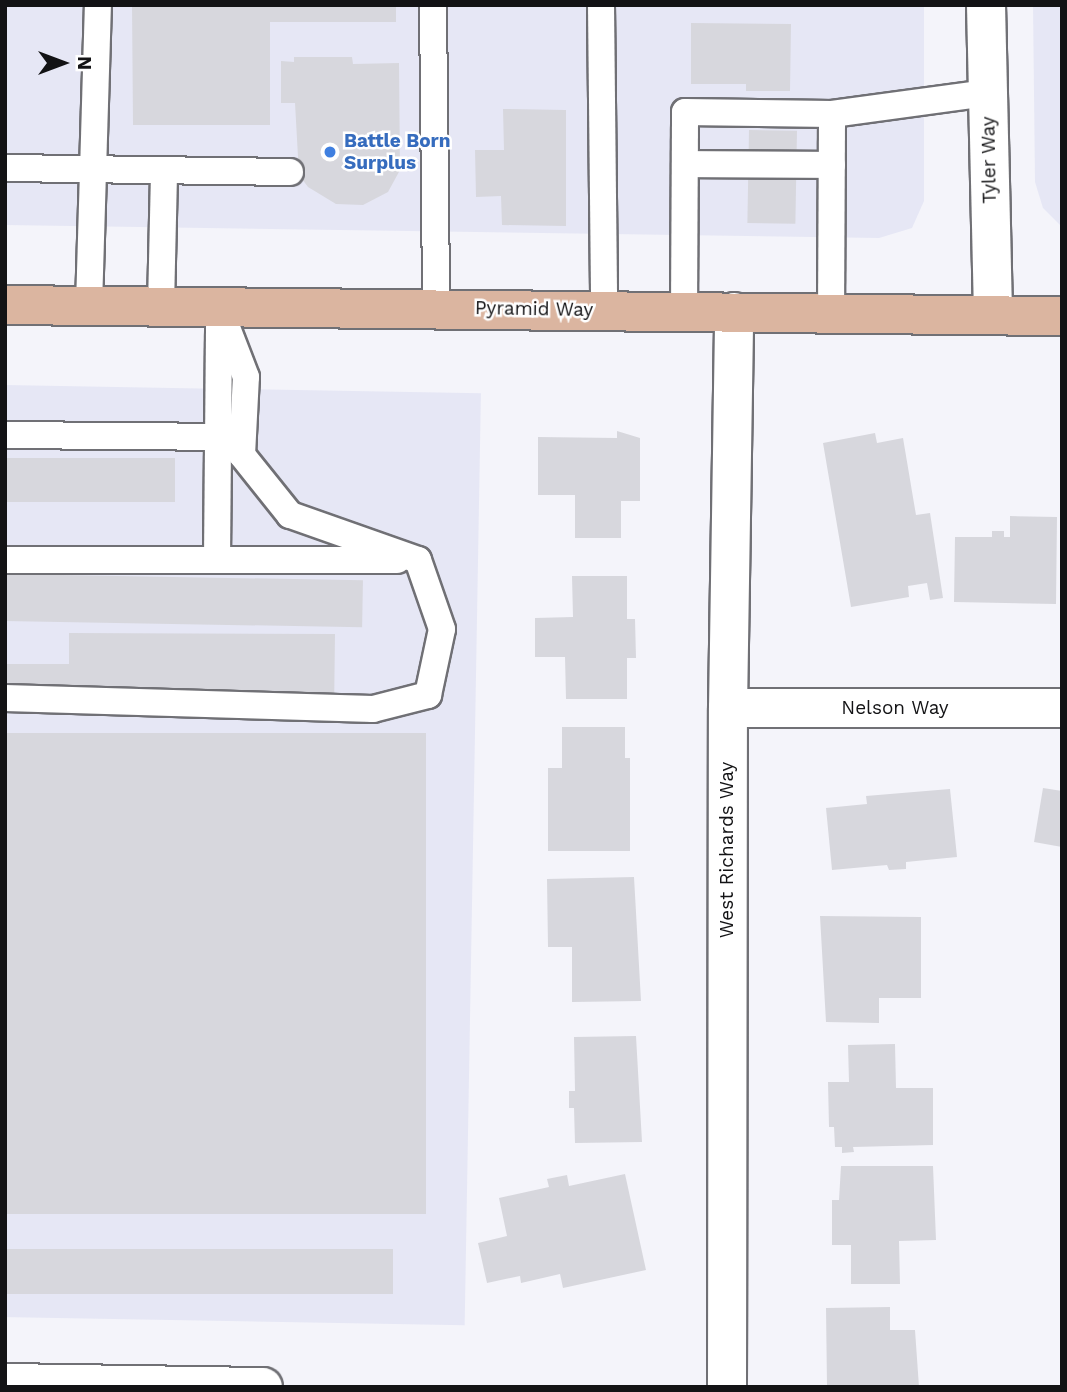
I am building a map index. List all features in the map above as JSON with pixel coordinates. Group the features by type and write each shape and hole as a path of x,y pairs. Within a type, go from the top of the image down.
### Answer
{"main road":[{"name":"Pyramid Way","path":"5,305 1062,316"}],"street":[{"name":"Tyler Way","path":"986,5 993,315"},
{"name":"West Richards Way","path":"727,1387 728,708 734,312"},
{"name":"Nelson Way","path":"728,708 1062,708"},
{"path":"18,1384 263,1387"}],"lane":[{"path":"89,306 98,5"},
{"path":"433,5 436,308"},
{"path":"601,5 604,311"},
{"path":"684,312 685,112 832,114 988,93"},
{"path":"831,314 832,114"},
{"path":"685,164 832,165"},
{"path":"5,169 290,172"},
{"path":"161,306 164,171"},
{"path":"217,561 219,307"},
{"path":"219,307 246,377 242,455 290,515 418,560"},
{"path":"5,435 218,437"},
{"path":"5,561 418,560"},
{"path":"5,698 373,709 428,695 442,629 418,560"}],"shaded area":[{"path":"5,5 924,5 924,201 912,228 879,238 5,225"},
{"path":"1033,5 1062,5 1062,227 1043,208 1035,182"},
{"path":"5,385 481,393 465,1325 5,1317"}],"building":[{"path":"132,5 396,5 396,22 270,22 270,125 133,125"},
{"path":"691,23 791,24 790,91 746,91 746,84 691,84"},
{"path":"294,57 352,57 353,64 399,63 400,170 388,192 363,205 336,204 308,187 299,175 295,103 281,103 281,61 294,62"},
{"path":"503,109 566,110 566,226 502,225 501,196 476,197 475,150 504,150"},
{"path":"749,130 797,131 795,224 747,223"},
{"path":"617,431 640,438 640,501 621,501 621,538 575,538 575,495 538,495 538,437 617,438"},
{"path":"875,433 877,443 903,438 916,515 930,513 943,598 930,600 927,583 908,586 909,597 851,607 823,443"},
{"path":"5,458 175,458 175,502 5,502"},
{"path":"1010,516 1057,517 1056,604 954,602 955,537 992,537 992,531 1004,531 1004,537 1010,537"},
{"path":"5,574 363,580 362,627 5,621"},
{"path":"572,576 627,576 627,619 635,619 636,658 627,658 627,699 566,699 565,657 535,657 535,618 573,617"},
{"path":"69,633 335,634 334,713 5,712 5,664 69,664"},
{"path":"562,727 625,727 625,758 630,758 630,851 548,851 548,768 562,768"},
{"path":"5,733 426,733 426,1214 5,1214"},
{"path":"1043,788 1062,791 1062,847 1034,842"},
{"path":"950,789 957,857 906,862 906,869 889,870 887,865 832,870 826,808 867,804 866,796"},
{"path":"634,877 641,1001 572,1002 572,947 548,947 547,879"},
{"path":"820,916 921,917 921,998 879,998 879,1023 826,1022"},
{"path":"636,1036 642,1142 575,1143 574,1108 569,1108 569,1091 575,1091 574,1037"},
{"path":"895,1044 896,1088 933,1088 933,1145 853,1147 854,1152 842,1153 842,1147 835,1147 834,1127 829,1127 828,1082 849,1082 848,1045"},
{"path":"841,1166 933,1166 936,1240 899,1241 900,1284 851,1284 851,1245 832,1245 832,1200 839,1200"},
{"path":"625,1174 646,1270 563,1288 560,1274 521,1283 520,1276 487,1283 478,1243 507,1236 499,1198 549,1187 547,1179 567,1175 569,1186"},
{"path":"5,1249 393,1249 393,1294 5,1294"},
{"path":"890,1307 890,1330 915,1330 919,1387 827,1387 826,1308"}],"place":[{"name":"Battle Born Surplus","path":"330,152"}]}
